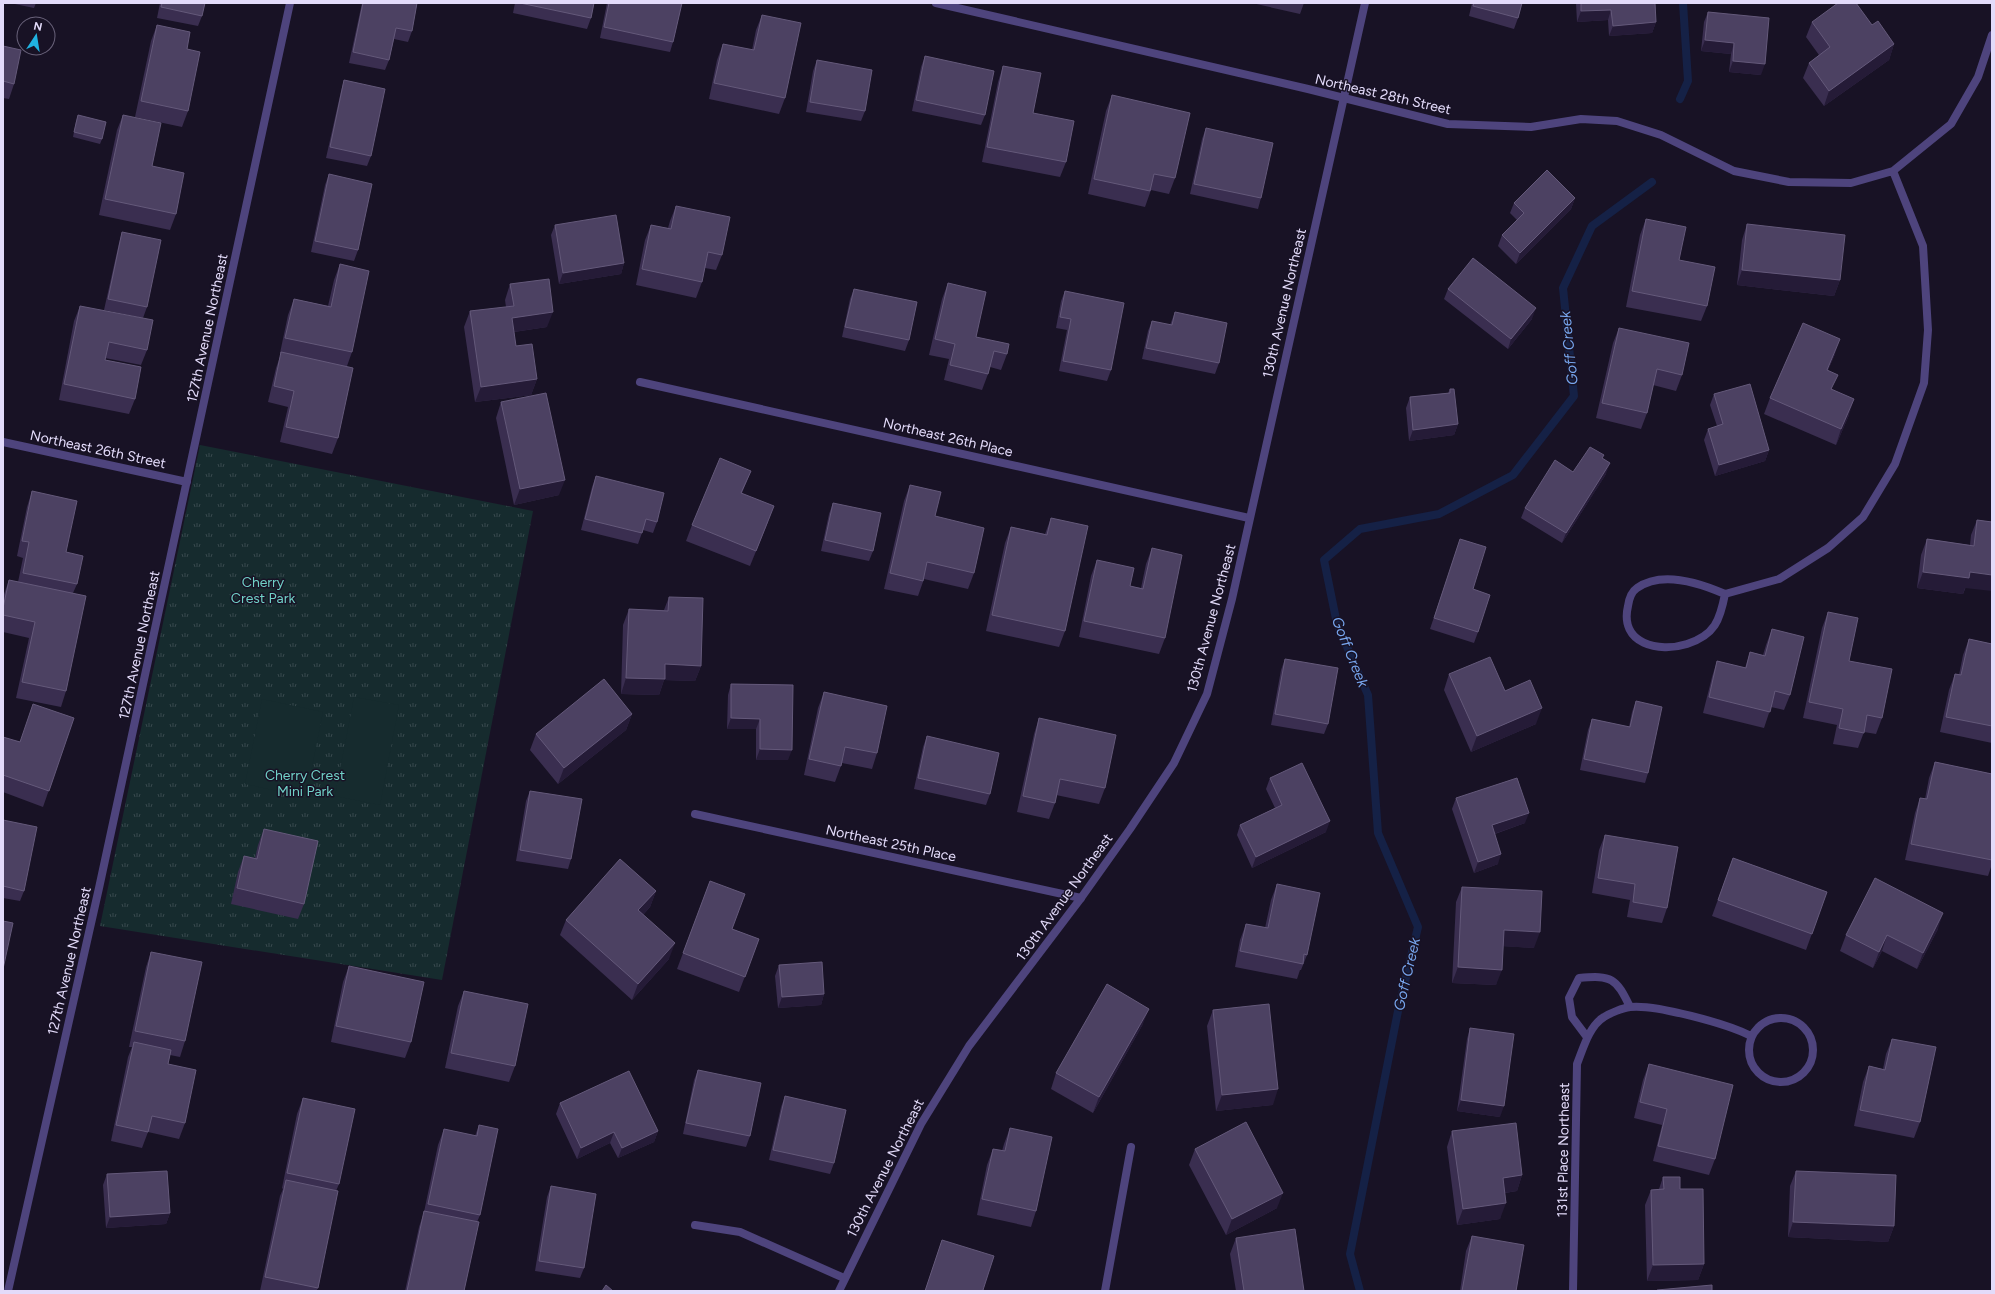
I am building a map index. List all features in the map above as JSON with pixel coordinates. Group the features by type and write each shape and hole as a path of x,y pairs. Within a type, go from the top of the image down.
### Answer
{"street":[{"name":"127th Avenue Northeast","path":"8,1291 99,888 290,3"},
{"name":"Northeast 28th Street","path":"936,3 1345,98 1448,124 1531,127 1581,119 1617,121 1661,135 1734,171 1789,182 1851,183 1893,171"},
{"name":"130th Avenue Northeast","path":"839,1291 844,1278 921,1124 969,1046 1081,898 1130,829 1174,763 1207,694 1232,599 1365,3"},
{"path":"1725,594 1720,617 1712,631 1696,641 1677,648 1658,648 1645,644 1633,635 1628,626 1627,608 1630,596 1636,588 1652,580 1682,580 1703,584 1725,594 1779,579 1828,548 1863,517 1896,464 1924,383 1928,330 1923,246 1893,171 1951,124 1978,77 1992,35"},
{"name":"Northeast 26th Place","path":"640,382 1249,518"},
{"name":"Northeast 26th Street","path":"3,442 187,482"},
{"name":"Northeast 25th Place","path":"695,814 1081,898"},
{"path":"1587,1037 1572,1017 1569,998 1579,978 1601,976 1619,986 1630,1007 1659,1009 1738,1029 1751,1036"},
{"name":"131st Place Northeast","path":"1573,1291 1577,1064 1587,1037 1604,1017 1630,1007"},
{"path":"1778,1017 1789,1019 1800,1024 1808,1032 1812,1042 1813,1054 1810,1064 1803,1073 1794,1080 1783,1083 1761,1077 1749,1058 1748,1047 1751,1036 1763,1023 1778,1017"},
{"path":"1105,1291 1131,1147"},
{"path":"695,1225 740,1232 844,1278"}],"green space":[{"name":"Cherry Crest Mini Park","path":"200,445 533,511 442,980 100,926"},
{"path":"354,697 399,705 380,805 335,796"},
{"path":"262,699 323,712 306,797 245,784"}],"building":[{"path":"162,3 205,3 202,16 161,7"},
{"path":"363,3 417,3 412,31 396,28 389,60 353,52"},
{"path":"520,3 594,3 591,18"},
{"path":"609,3 682,3 673,42 604,27"},
{"path":"1474,3 1522,3 1518,18 1473,6"},
{"path":"1581,3 1655,3 1656,22 1613,26 1611,10 1581,11"},
{"path":"1838,3 1856,3 1872,25 1878,21 1894,44 1829,91 1809,63 1830,47 1812,22"},
{"path":"1708,12 1769,18 1765,64 1733,61 1734,43 1705,40"},
{"path":"762,15 801,23 785,98 714,83 723,44 754,50"},
{"path":"157,25 190,32 187,49 200,52 188,111 141,101"},
{"path":"3,46 16,49 16,56 20,56 14,84 3,81"},
{"path":"925,56 994,71 985,115 916,100"},
{"path":"817,60 872,70 865,111 810,102"},
{"path":"1003,66 1041,73 1033,113 1074,121 1066,162 987,147"},
{"path":"344,80 385,89 371,156 330,147"},
{"path":"1112,95 1190,113 1175,178 1154,174 1150,191 1094,179"},
{"path":"78,115 106,122 102,139 74,132"},
{"path":"123,115 161,123 152,166 184,173 176,214 105,199"},
{"path":"1206,128 1273,143 1261,198 1194,184"},
{"path":"1547,170 1575,198 1520,253 1502,235 1524,213 1514,203"},
{"path":"329,174 372,184 358,250 315,241"},
{"path":"676,206 730,217 722,255 708,252 702,282 642,269 651,225 671,229"},
{"path":"616,215 624,263 563,273 555,225"},
{"path":"1646,219 1686,227 1679,260 1715,267 1707,306 1632,291"},
{"path":"1747,224 1845,235 1840,280 1742,270"},
{"path":"122,232 161,240 147,307 108,299"},
{"path":"1473,258 1536,308 1511,339 1448,289"},
{"path":"340,264 369,271 352,352 285,338 294,299 331,307"},
{"path":"549,279 553,312 512,318 516,346 532,344 537,379 481,387 470,311 514,306 510,284"},
{"path":"948,283 986,292 976,337 1009,344 1007,354 994,351 988,374 950,365 955,344 935,339"},
{"path":"854,289 917,302 909,340 845,327"},
{"path":"1065,291 1124,303 1111,370 1063,361 1071,319 1060,317"},
{"path":"80,306 153,320 147,350 109,342 105,360 141,367 135,399 64,384"},
{"path":"1175,312 1227,323 1219,363 1146,348 1152,321 1172,325"},
{"path":"1803,323 1840,339 1827,370 1838,375 1831,389 1854,399 1841,429 1770,398"},
{"path":"1619,328 1689,343 1682,375 1657,369 1647,413 1602,403"},
{"path":"281,352 353,368 338,438 286,427 294,391 274,386"},
{"path":"1750,384 1769,450 1719,465 1708,429 1723,424 1714,394"},
{"path":"1450,389 1454,389 1458,424 1413,430 1410,397 1450,393"},
{"path":"546,393 565,480 520,489 501,402"},
{"path":"1590,447 1604,455 1602,458 1610,463 1566,533 1525,508 1555,460 1573,472"},
{"path":"720,458 751,471 741,493 774,506 756,551 692,525"},
{"path":"596,476 664,493 657,522 646,519 642,533 585,519"},
{"path":"910,485 941,492 935,516 984,528 974,573 927,562 923,581 890,573"},
{"path":"32,491 77,501 66,552 83,556 77,584 23,573 29,542 22,541"},
{"path":"833,503 881,513 873,551 825,540"},
{"path":"1051,518 1088,526 1065,631 992,615 1011,527 1047,535"},
{"path":"1977,520 1992,522 1992,575 1970,572 1969,578 1923,572 1927,539 1974,546"},
{"path":"1460,539 1486,547 1473,589 1490,595 1478,632 1434,618"},
{"path":"1152,548 1182,555 1165,638 1084,621 1097,560 1134,568 1130,586 1143,589"},
{"path":"9,580 86,596 66,691 22,682 35,622 3,615"},
{"path":"669,597 703,598 701,666 665,664 665,679 626,678 629,609 668,611"},
{"path":"1828,612 1858,618 1849,661 1892,669 1882,718 1867,715 1864,733 1839,728 1843,709 1809,702"},
{"path":"1772,629 1804,637 1790,695 1775,691 1770,712 1709,697 1717,661 1746,668 1750,652 1765,656"},
{"path":"1969,639 1992,644 1992,726 1946,717 1955,674 1961,675"},
{"path":"1490,657 1505,691 1530,680 1542,708 1477,736 1449,674"},
{"path":"1285,659 1338,668 1328,724 1275,714"},
{"path":"604,679 632,714 564,768 536,734"},
{"path":"731,684 793,685 792,750 760,749 760,719 731,718"},
{"path":"824,692 887,706 877,753 845,747 841,766 809,759"},
{"path":"1636,701 1662,707 1648,773 1584,759 1592,719 1630,727"},
{"path":"33,704 74,718 49,791 3,775 3,737 20,742"},
{"path":"1039,718 1116,735 1105,788 1060,779 1055,803 1023,796"},
{"path":"927,736 999,753 990,794 918,778"},
{"path":"1935,762 1992,774 1992,860 1911,844 1920,798 1927,799"},
{"path":"1302,763 1330,821 1256,857 1240,825 1282,805 1270,778"},
{"path":"1517,778 1529,813 1492,825 1501,854 1478,862 1456,798"},
{"path":"530,791 582,799 571,859 520,850"},
{"path":"3,820 37,827 24,891 3,886"},
{"path":"264,829 318,841 304,904 237,888 244,856 257,859"},
{"path":"1605,835 1678,847 1667,908 1633,902 1635,884 1598,878"},
{"path":"1733,858 1827,892 1812,934 1718,900"},
{"path":"620,859 656,891 638,910 675,943 638,984 566,920"},
{"path":"1875,878 1943,913 1923,953 1887,935 1879,952 1846,935"},
{"path":"710,881 745,894 732,929 759,939 745,977 683,953"},
{"path":"1277,884 1320,893 1307,955 1304,954 1303,964 1240,951 1246,924 1268,928"},
{"path":"1462,887 1542,891 1540,932 1504,930 1502,970 1458,967"},
{"path":"3,921 13,923 3,969"},
{"path":"151,952 202,962 185,1041 135,1031"},
{"path":"822,962 824,994 782,997 779,965"},
{"path":"349,966 424,982 411,1042 336,1026"},
{"path":"1107,984 1149,1009 1099,1097 1056,1073"},
{"path":"464,991 528,1004 515,1066 451,1053"},
{"path":"1269,1004 1278,1089 1222,1095 1213,1010"},
{"path":"1470,1028 1514,1034 1504,1106 1461,1100"},
{"path":"1892,1039 1936,1047 1920,1122 1860,1110 1869,1066 1885,1070"},
{"path":"134,1042 171,1050 168,1064 196,1070 185,1123 152,1116 148,1132 116,1125"},
{"path":"1649,1064 1733,1085 1715,1159 1658,1146 1667,1109 1640,1102"},
{"path":"698,1070 761,1083 750,1136 686,1123"},
{"path":"629,1071 658,1131 622,1148 614,1132 581,1148 560,1103"},
{"path":"785,1096 846,1110 834,1163 773,1150"},
{"path":"303,1098 355,1109 339,1184 287,1173"},
{"path":"1246,1122 1283,1193 1232,1219 1195,1149"},
{"path":"1516,1123 1522,1175 1503,1178 1506,1203 1463,1209 1452,1131"},
{"path":"479,1125 498,1129 480,1215 428,1204 444,1129 477,1136"},
{"path":"1010,1128 1052,1137 1036,1211 982,1199 993,1149 1005,1151"},
{"path":"167,1171 170,1213 110,1217 107,1174"},
{"path":"1796,1171 1896,1175 1894,1226 1793,1222"},
{"path":"1663,1177 1680,1177 1680,1189 1703,1189 1704,1264 1653,1265 1651,1190 1664,1189"},
{"path":"286,1180 338,1191 318,1288 265,1277"},
{"path":"551,1186 596,1194 584,1268 539,1261"},
{"path":"424,1211 479,1222 464,1291 407,1291"},
{"path":"1295,1229 1304,1291 1244,1291 1236,1238"},
{"path":"1472,1236 1524,1245 1516,1291 1462,1291"},
{"path":"942,1240 994,1256 983,1290 985,1291 925,1291"},
{"path":"606,1285 613,1291 602,1291"},
{"path":"1712,1285 1712,1291 1657,1291 1657,1290"}],"waterway":[{"name":"Goff Creek","path":"1680,99 1688,81 1683,3"},
{"name":"Goff Creek","path":"1360,1291 1350,1254 1398,1011 1418,927 1378,833 1368,695 1337,624 1324,560 1360,529 1439,514 1513,475 1574,396 1563,288 1592,226 1652,182"}],"park label":[{"name":"Cherry Crest Park","path":"263,590"}]}
